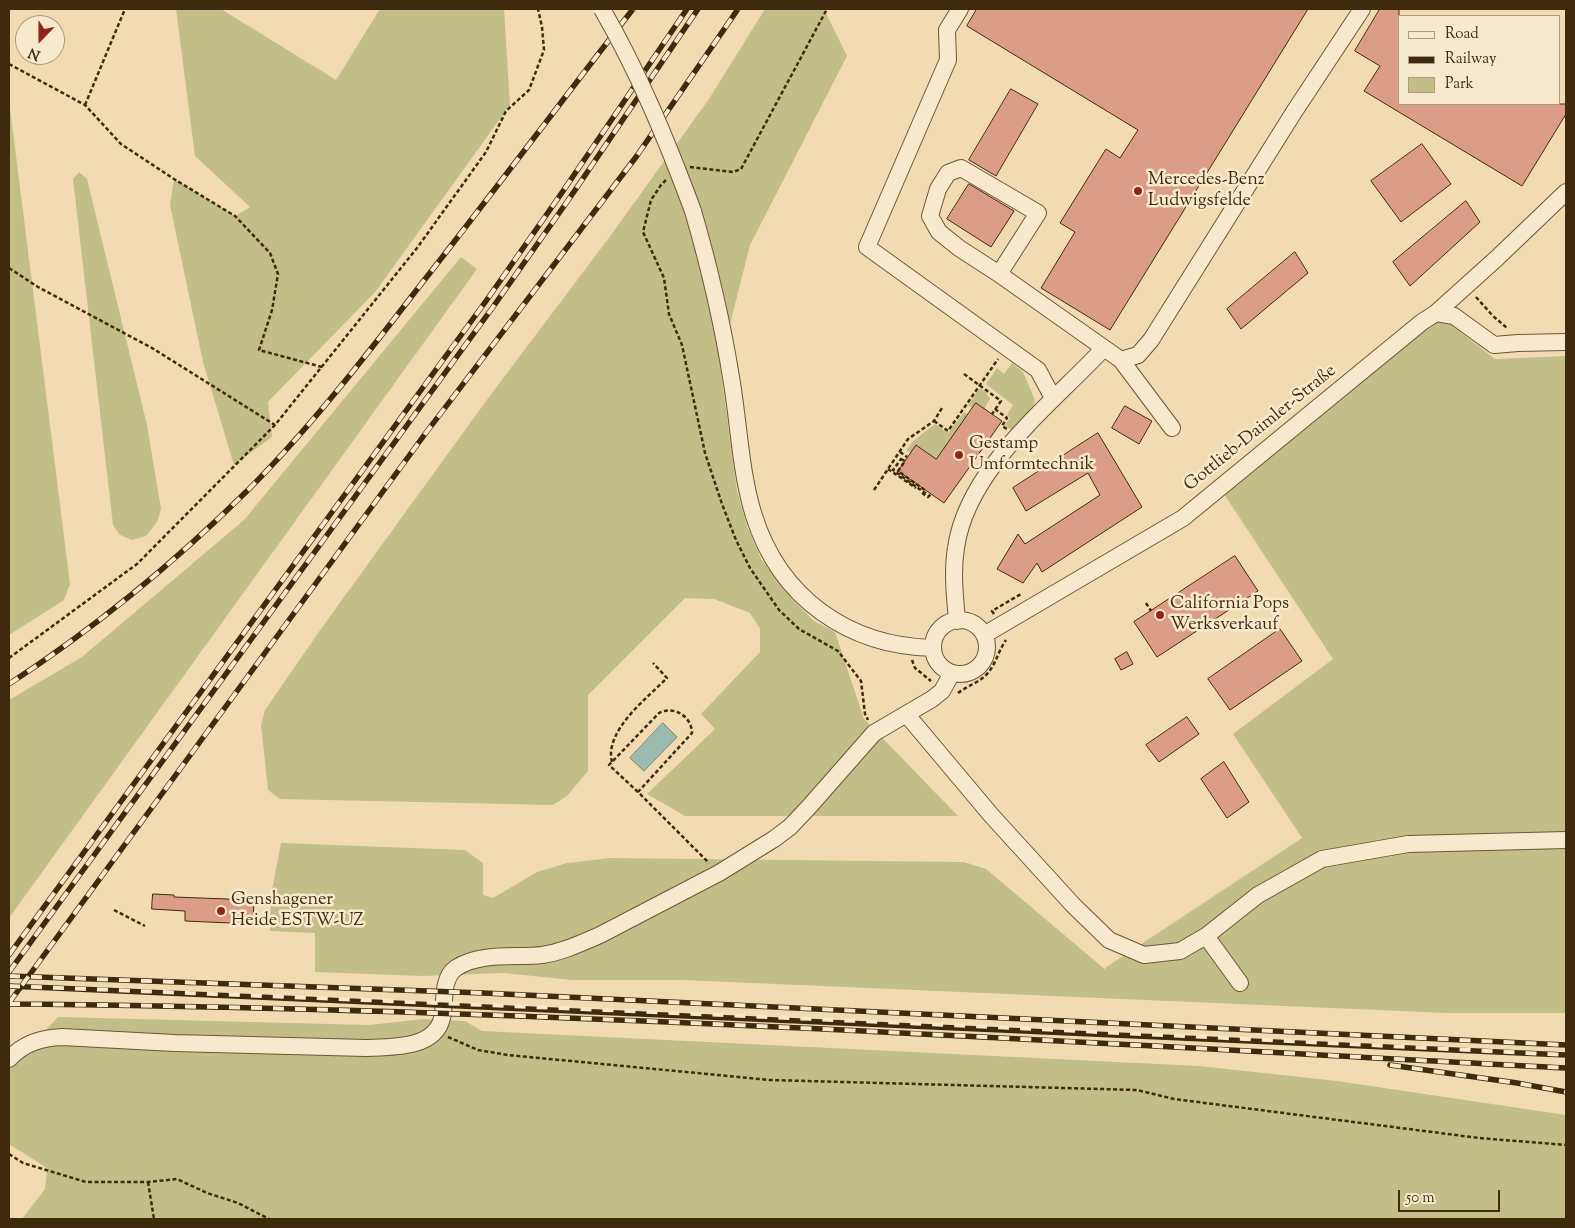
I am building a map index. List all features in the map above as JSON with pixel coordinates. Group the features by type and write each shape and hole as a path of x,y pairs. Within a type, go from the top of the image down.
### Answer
{"street":[{"path":"602,9 647,96 674,159 692,211 710,274 723,331 749,498 768,552 798,592 840,625 881,642 913,648 933,648"},
{"path":"960,9 947,30 948,60 866,247 1038,370 1053,398"},
{"path":"1121,360 1138,355 1151,340 1294,112 1362,9"},
{"path":"999,274 1038,213 961,168 948,173 938,189 930,216 939,232 959,248 1121,360 1172,428"},
{"name":"Gottlieb-Daimler-Straße","path":"984,636 1183,518 1422,322 1436,313 1504,252 1566,192"},
{"path":"1436,313 1454,316 1494,345 1566,342"},
{"path":"957,621 954,592 956,547 961,526 972,498 996,461 1053,398 1088,366 1104,348"},
{"path":"957,621 965,621 973,624 984,636 986,652 978,666 966,673 952,673 938,664 933,648 934,640 942,627 957,621"},
{"path":"9,1059 31,1042 46,1038 62,1037 184,1043 366,1048 396,1047 415,1043 435,1032 442,1018 447,982 455,968 470,961 544,954 577,945 600,935 757,851 790,827 874,733 932,699 942,691 952,673"},
{"path":"907,715 991,815 1073,905 1109,940 1144,956 1180,951 1206,936 1258,895 1322,859 1408,844 1566,840"},
{"path":"1206,936 1240,983"}],"path":[{"path":"85,105 125,9"},
{"path":"9,658 137,564 275,426 418,248 486,152 506,111 529,90 544,50 538,9"},
{"path":"9,64 85,105 121,144 174,180 235,216 270,253 278,274 272,310 259,350 322,366"},
{"path":"9,268 38,287 152,348 275,426"},
{"path":"1474,294 1505,327 1511,329"},
{"path":"934,421 948,431 1006,347"},
{"path":"964,374 1001,400 992,414"},
{"path":"965,407 970,411"},
{"path":"874,490 908,439 934,421 942,408"},
{"path":"995,409 1007,418 1002,426 1018,437"},
{"path":"900,452 907,457"},
{"path":"900,458 905,461 898,471 926,491 925,493 893,470 900,458"},
{"path":"888,470 928,497 931,494"},
{"path":"992,611 1026,592"},
{"path":"1146,603 1151,611"},
{"path":"913,648 912,661 915,668 942,691 954,697 986,674 996,660 1000,649 1008,638 1003,624"},
{"path":"612,762 610,754 617,732 625,721 667,678 653,663"},
{"path":"638,792 692,734 690,723 677,710 665,710 659,713 609,765 720,872"},
{"path":"114,910 145,926"},
{"path":"435,1032 478,1050 518,1056 770,1080 1137,1090 1174,1099 1470,1136 1566,1145"},
{"path":"9,1154 23,1163 86,1182 148,1182 177,1179 207,1193 238,1203 269,1219"},
{"path":"148,1182 154,1219"}],"green space":[{"path":"176,9 221,9 336,80 380,9 504,9 510,105 376,291 268,402 272,437 234,465 203,362 170,205 174,179 235,216 250,207 195,156"},
{"path":"765,9 824,9 847,56 750,245 720,364 737,491 747,526 761,559 792,599 814,621 835,632 864,719 958,816 685,816 647,794 715,729 701,714 760,652 760,629 750,613 714,599 685,598 588,695 588,771 567,796 553,805 280,799 268,790 261,725 265,710 323,626 489,397 611,235 709,99"},
{"path":"9,100 70,584 64,600 9,635"},
{"path":"79,172 87,179 147,425 161,509 157,522 146,536 132,540 120,535 113,525 73,179"},
{"path":"461,257 477,269 9,918 9,700 82,657 244,520"},
{"path":"1436,313 1495,359 1566,356 1566,1013 1447,1013 683,980 572,980 504,973 423,976 315,972 315,933 270,931 271,895 281,843 465,850 483,863 483,895 493,898 537,872 567,863 610,858 964,862 986,869 1107,971 1105,968 1302,838 1233,734 1333,659 1220,488"},
{"path":"1012,363 1023,372 1035,400 1033,407 1011,430 1005,425 1010,418 1007,415 1013,405 986,384 997,368 1004,374"},
{"path":"980,388 985,391 990,399 984,409 976,403 972,408 968,405"},
{"path":"964,412 968,414 936,459 917,445 911,453 906,450 912,442 935,424 948,433"},
{"path":"58,1017 369,1025 424,1019 465,1021 482,1031 1199,1066 1337,1081 1566,1115 1566,1219 22,1219 45,1189 47,1168 9,1144 9,1069"}],"water":[{"path":"663,723 677,737 644,771 630,758"}],"building":[{"name":"Mercedes-Benz Ludwigsfelde","path":"977,9 1308,9 1110,330 1041,288 1075,232 1060,223 1106,149 1120,158 1138,130 967,26"},
{"path":"1380,9 1399,9 1398,105 1566,104 1566,114 1522,186 1364,91 1380,66 1355,51"},
{"path":"1011,89 1038,104 996,176 969,160"},
{"path":"1422,144 1451,184 1401,222 1371,181"},
{"path":"969,184 1014,211 991,247 947,219"},
{"path":"1466,201 1480,222 1410,286 1393,262"},
{"path":"1295,252 1308,273 1241,329 1227,309"},
{"name":"Gestamp Umformtechnik","path":"976,403 1002,421 944,503 898,471 916,445 936,459"},
{"path":"1125,406 1152,421 1139,444 1112,428"},
{"path":"1098,433 1142,507 1042,572 1037,563 1023,583 997,569 1018,534 1025,544 1100,495 1088,473 1026,511 1013,488"},
{"path":"1235,556 1258,591 1157,657 1134,622"},
{"path":"1280,629 1302,661 1230,710 1208,679"},
{"path":"1127,652 1133,664 1121,670 1115,659"},
{"path":"1187,717 1199,734 1159,762 1146,745"},
{"path":"1224,762 1249,802 1227,818 1201,779"},
{"name":"Genshagener Heide ESTW-UZ","path":"153,894 174,895 174,897 254,900 253,924 185,921 185,911 152,909"}],"railway":[{"path":"9,684 41,663 133,594 191,544 270,468 375,344 633,9"},
{"path":"9,955 486,301 687,9"},
{"path":"9,972 493,307 698,9"},
{"path":"9,1003 425,434 636,157 738,9"},
{"path":"9,976 483,993 1566,1045"},
{"path":"9,986 788,1018 1566,1055"},
{"path":"9,1004 398,1012 788,1027 1566,1068"},
{"path":"1390,1065 1566,1092"}],"place":[{"name":"Mercedes-Benz Ludwigsfelde","path":"1138,191"},
{"name":"Gestamp Umformtechnik","path":"959,455"},
{"name":"California Pops Werksverkauf","path":"1160,615"},
{"name":"Genshagener Heide ESTW-UZ","path":"221,911"}]}
